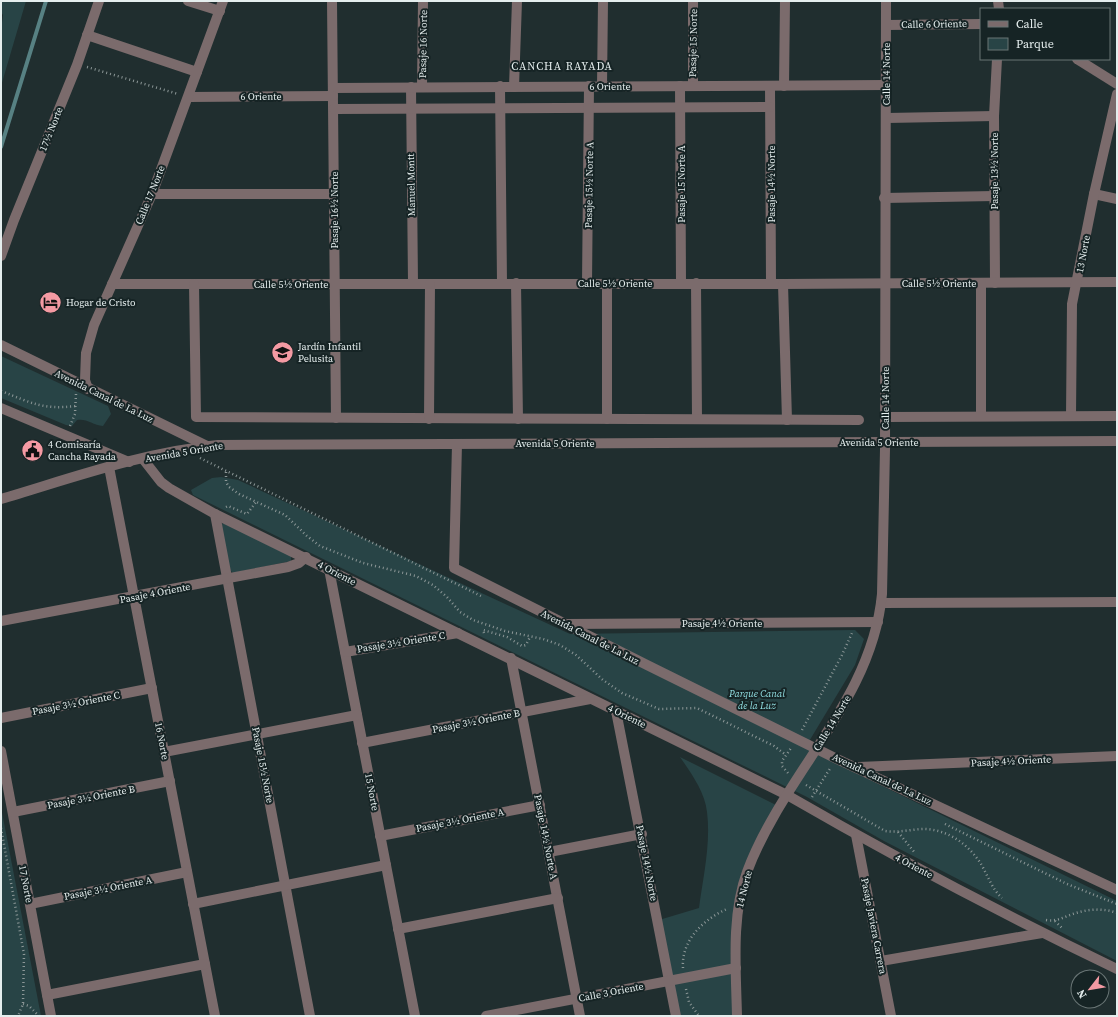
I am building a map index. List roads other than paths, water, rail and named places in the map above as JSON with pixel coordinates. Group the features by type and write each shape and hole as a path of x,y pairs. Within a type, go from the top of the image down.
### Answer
{"street":[{"name":"17½ Norte","path":"1,256 77,64 99,1"},
{"path":"188,1 220,11"},
{"name":"Calle 17 Norte","path":"88,389 85,380 85,367 89,339 152,194 189,97 223,1"},
{"name":"Pasaje 16½ Norte","path":"332,1 336,418"},
{"name":"Pasaje 16 Norte","path":"422,87 423,1"},
{"path":"514,87 517,1"},
{"path":"602,86 603,1"},
{"name":"Pasaje 15 Norte","path":"693,86 694,1"},
{"path":"784,86 785,1"},
{"name":"Calle 14 Norte","path":"787,795 796,779 818,748 858,678 870,651 878,622 881,603 885,442 884,198 886,1"},
{"name":"Calle 6 Oriente","path":"886,25 980,24"},
{"path":"87,35 197,72"},
{"name":"Pasaje 13½ Norte","path":"995,283 994,116 997,60"},
{"path":"1078,60 1117,84"},
{"name":"6 Oriente","path":"189,97 333,92 411,87 886,85"},
{"path":"500,86 502,283"},
{"name":"Pasaje 15½ Norte A","path":"588,283 589,86"},
{"name":"Pasaje 15 Norte A","path":"680,86 681,283"},
{"name":"Pasaje 14½ Norte","path":"770,86 771,283"},
{"name":"Manuel Montt","path":"411,87 410,109 413,283"},
{"name":"13 Norte","path":"1071,416 1072,304 1094,194 1117,94"},
{"path":"334,109 770,107"},
{"path":"886,118 994,116"},
{"path":"152,194 334,194"},
{"path":"1094,194 1117,199"},
{"path":"884,198 994,196"},
{"name":"Calle 5½ Oriente","path":"112,284 783,284 1117,282"},
{"path":"516,283 518,419"},
{"path":"607,419 608,283"},
{"path":"696,283 697,419"},
{"path":"981,283 981,416"},
{"path":"194,284 196,418 859,420"},
{"path":"429,418 430,284"},
{"path":"783,284 787,420"},
{"name":"Avenida Canal de La Luz","path":"1,345 88,389 207,446"},
{"path":"1,408 128,462"},
{"path":"885,417 1117,416"},
{"name":"Avenida 5 Oriente","path":"1,499 128,462 207,446 229,444 1117,441"},
{"name":"Avenida Canal de La Luz","path":"457,444 454,568 818,748 837,759 858,767 1117,890"},
{"name":"4 Oriente","path":"143,459 161,482 215,514 306,557 511,658 590,699 787,795 856,836 1042,933 1117,969"},
{"name":"16 Norte","path":"109,467 215,1016"},
{"name":"Pasaje 15½ Norte","path":"215,514 310,1016"},
{"name":"Pasaje 4 Oriente","path":"1,622 288,568 299,563 306,557"},
{"name":"15 Norte","path":"329,569 414,1016"},
{"path":"881,603 1117,602"},
{"name":"Pasaje 4½ Oriente","path":"565,624 878,622"},
{"name":"Pasaje 3½ Oriente C","path":"345,652 458,633"},
{"name":"Pasaje 14½ Norte A","path":"511,658 580,1016"},
{"name":"Pasaje 3½ Oriente C","path":"1,718 152,688"},
{"name":"Pasaje 3½ Oriente B","path":"362,743 590,699"},
{"name":"Pasaje 14½ Norte","path":"616,711 642,834 676,1016"},
{"path":"164,752 357,715"},
{"name":"17 Norte","path":"1,751 51,1016"},
{"name":"Pasaje 4½ Oriente","path":"858,767 1117,756"},
{"name":"Pasaje 3½ Oriente B","path":"13,812 170,781"},
{"name":"14 Norte","path":"737,1016 736,968 738,908 741,890 756,850 787,795"},
{"name":"Pasaje 3½ Oriente A","path":"380,836 540,805"},
{"path":"549,852 642,834"},
{"name":"Pasaje Javiera Carrera","path":"856,836 892,1016"},
{"path":"194,904 386,865"},
{"name":"Pasaje 3½ Oriente A","path":"30,904 187,872"},
{"path":"398,929 558,898"},
{"path":"881,961 1042,933"},
{"path":"47,994 205,964"},
{"name":"Calle 3 Oriente","path":"486,1016 736,968"}],"waterway":[{"path":"1,147 46,1"}],"place":[{"name":"Hogar de Cristo","path":"50,302"},
{"name":"Jardín Infantil Pelusita","path":"282,352"},
{"name":"4 Comisaría Cancha Rayada","path":"33,450"}],"district":[{"name":"CANCHA RAYADA","path":"562,66"}],"park label":[{"name":"Parque Canal de la Luz","path":"757,698"}]}
